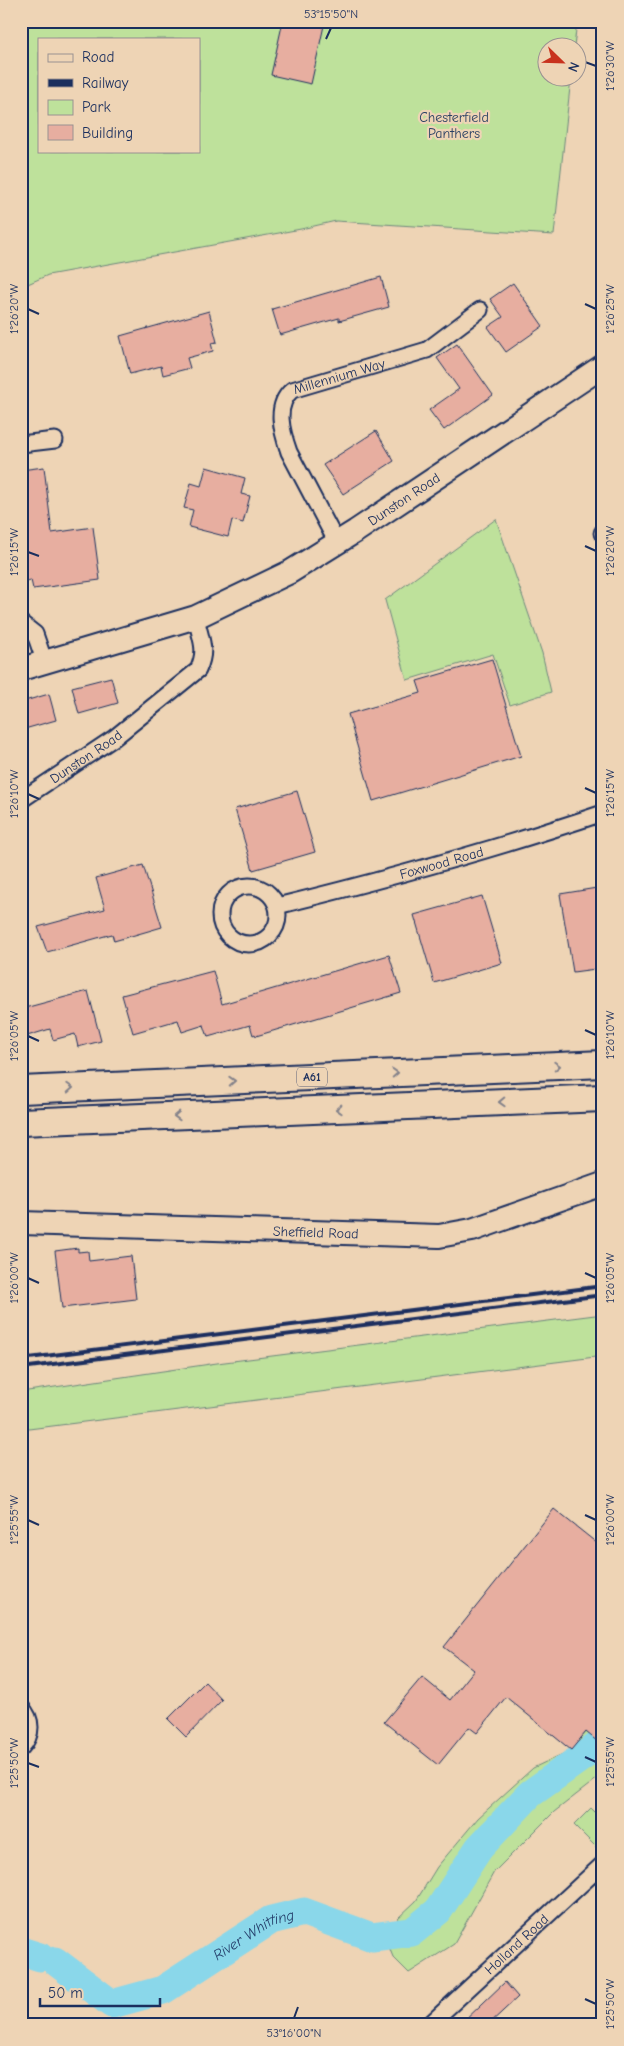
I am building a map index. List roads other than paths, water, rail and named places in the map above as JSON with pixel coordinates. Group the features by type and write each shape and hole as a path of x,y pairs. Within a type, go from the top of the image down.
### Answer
{"highway":[{"name":"A61","path":"21,1090 603,1064"},
{"path":"21,1122 603,1098"}],"main road":[{"name":"Dunston Road","path":"21,669 196,617 290,572 337,543 603,366"},
{"name":"Sheffield Road","path":"21,1223 439,1236 472,1230 603,1184"}],"street":[{"name":"Millennium Way","path":"337,543 286,445 280,414 286,395 292,390 427,350 480,310"},
{"path":"21,444 55,440"},
{"name":"Dunston Road","path":"21,800 114,738 198,670 204,656 203,642 196,617"},
{"path":"21,623 35,634 44,663"},
{"name":"Foxwood Road","path":"277,906 368,884 550,831 603,813"},
{"path":"21,1707 28,1715 30,1730 28,1739 21,1748"},
{"name":"Holland Road","path":"429,2025 603,1864"}],"waterway":[{"name":"River Whitting","path":"55,1961 112,2004 163,1990 271,1920 304,1912 372,1937 412,1932 438,1911 479,1848 530,1794 603,1742"},
{"name":"River Whitting","path":"21,1951 40,1957"}],"railway":[{"path":"21,1359 603,1286"},
{"path":"21,1368 603,1295"}],"park label":[{"name":"Chesterfield Panthers","path":"454,126"}]}
